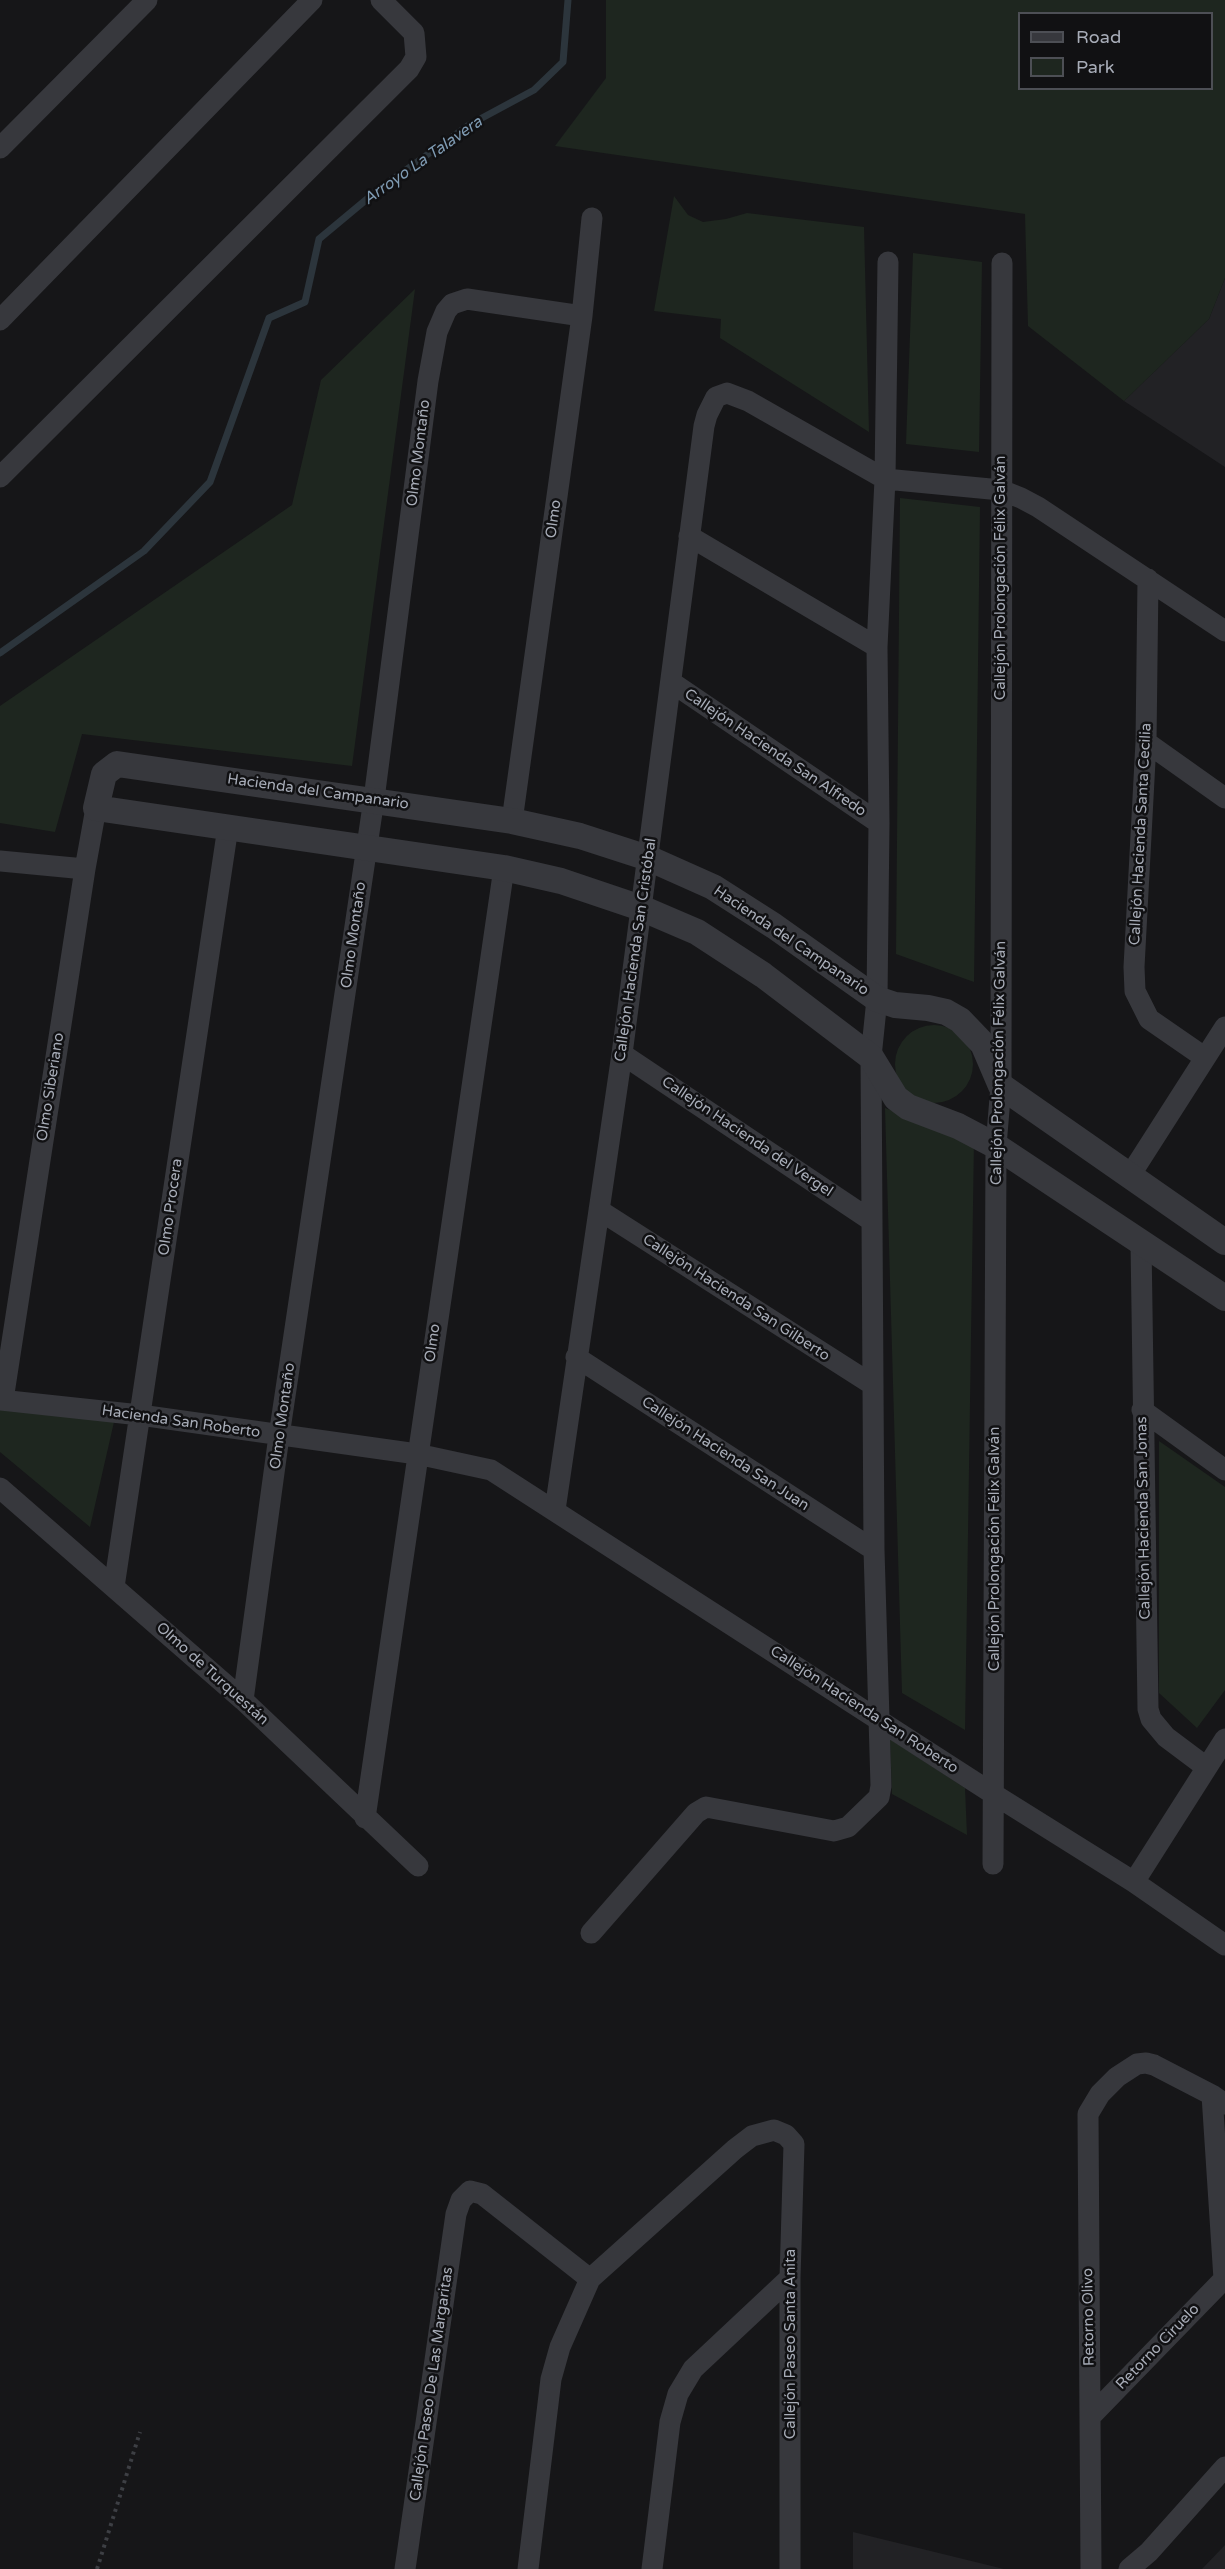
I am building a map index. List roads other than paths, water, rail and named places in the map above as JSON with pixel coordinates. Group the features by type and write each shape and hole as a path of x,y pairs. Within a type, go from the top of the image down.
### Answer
{"street":[{"path":"0,148 147,0"},
{"path":"0,320 312,0"},
{"path":"0,477 410,69 416,57 414,33 381,0"},
{"name":"Olmo","path":"512,820 582,316 592,218"},
{"path":"591,1933 696,1813 706,1807 834,1831 848,1827 879,1797 881,1786 874,1550 871,1057 877,999 879,823 876,647 885,479 888,262"},
{"name":"Callejón Prolongación Félix Galván","path":"993,1864 996,1146 1001,1086 1002,263"},
{"name":"Olmo Montaño","path":"243,1700 279,1436 374,799 428,381 441,320 452,304 467,299 582,316"},
{"name":"Callejón Hacienda San Cristóbal","path":"555,1510 622,1054 706,415 716,397 722,393 733,394 885,479"},
{"path":"885,479 1001,490 1038,507 1225,631"},
{"path":"689,536 876,647"},
{"name":"Callejón Hacienda Santa Cecilia","path":"1148,579 1146,742 1134,967 1136,991 1149,1018 1204,1057"},
{"name":"Callejón Hacienda San Alfredo","path":"671,682 879,823"},
{"path":"1146,742 1225,798"},
{"name":"Hacienda del Campanario","path":"104,774 117,764 512,820 580,836 648,858 713,887 774,926 877,999 895,1005 946,1012 960,1020 983,1044 1001,1086"},
{"name":"Olmo Siberiano","path":"2,1400 85,869 104,774"},
{"path":"96,808 504,868 561,880 641,908 714,942 764,975 871,1057 896,1098 908,1107 958,1126 996,1146 1224,1295"},
{"name":"Olmo Procera","path":"114,1587 228,827"},
{"path":"0,861 85,869"},
{"name":"Olmo","path":"365,1818 504,868"},
{"path":"1129,1177 1225,1027"},
{"name":"Callejón Hacienda del Vergel","path":"622,1054 872,1221"},
{"path":"1001,1086 1225,1242"},
{"name":"Callejón Hacienda San Gilberto","path":"599,1210 873,1385"},
{"name":"Callejón Hacienda San Jonas","path":"1141,1242 1148,1709 1151,1719 1166,1737 1206,1767"},
{"name":"Callejón Hacienda San Juan","path":"576,1357 874,1550"},
{"name":"Hacienda San Roberto","path":"2,1400 140,1415 417,1454 470,1464 503,1476"},
{"path":"1142,1410 1225,1470"},
{"name":"Callejón Hacienda San Roberto","path":"503,1476 995,1795 1134,1882 1225,1945"},
{"name":"Olmo de Turquestán","path":"0,1488 243,1700 418,1866"},
{"path":"1134,1882 1225,1739"},
{"name":"Retorno Olivo","path":"1090,2568 1091,2416 1087,2124 1092,2104 1117,2077 1137,2064 1146,2063 1219,2099"},
{"path":"1219,2099 1225,2279"},
{"name":"Callejón Paseo Santa Anita","path":"590,2279 735,2149 760,2132 774,2130 786,2135 794,2144 790,2278 790,2569"},
{"name":"Callejón Paseo De Las Margaritas","path":"405,2569 456,2214 461,2200 470,2191 482,2194 590,2279"},
{"path":"652,2569 670,2422 678,2394 693,2369 790,2278"},
{"path":"528,2569 551,2379 560,2347 590,2279"},
{"name":"Retorno Ciruelo","path":"1091,2416 1225,2279"},
{"path":"1129,2569 1149,2552 1225,2467"}],"waterway":[{"name":"Arroyo La Talavera","path":"0,653 144,551 210,482 269,318 305,302 319,239 379,189 469,125 534,90 563,62 568,0"}]}
